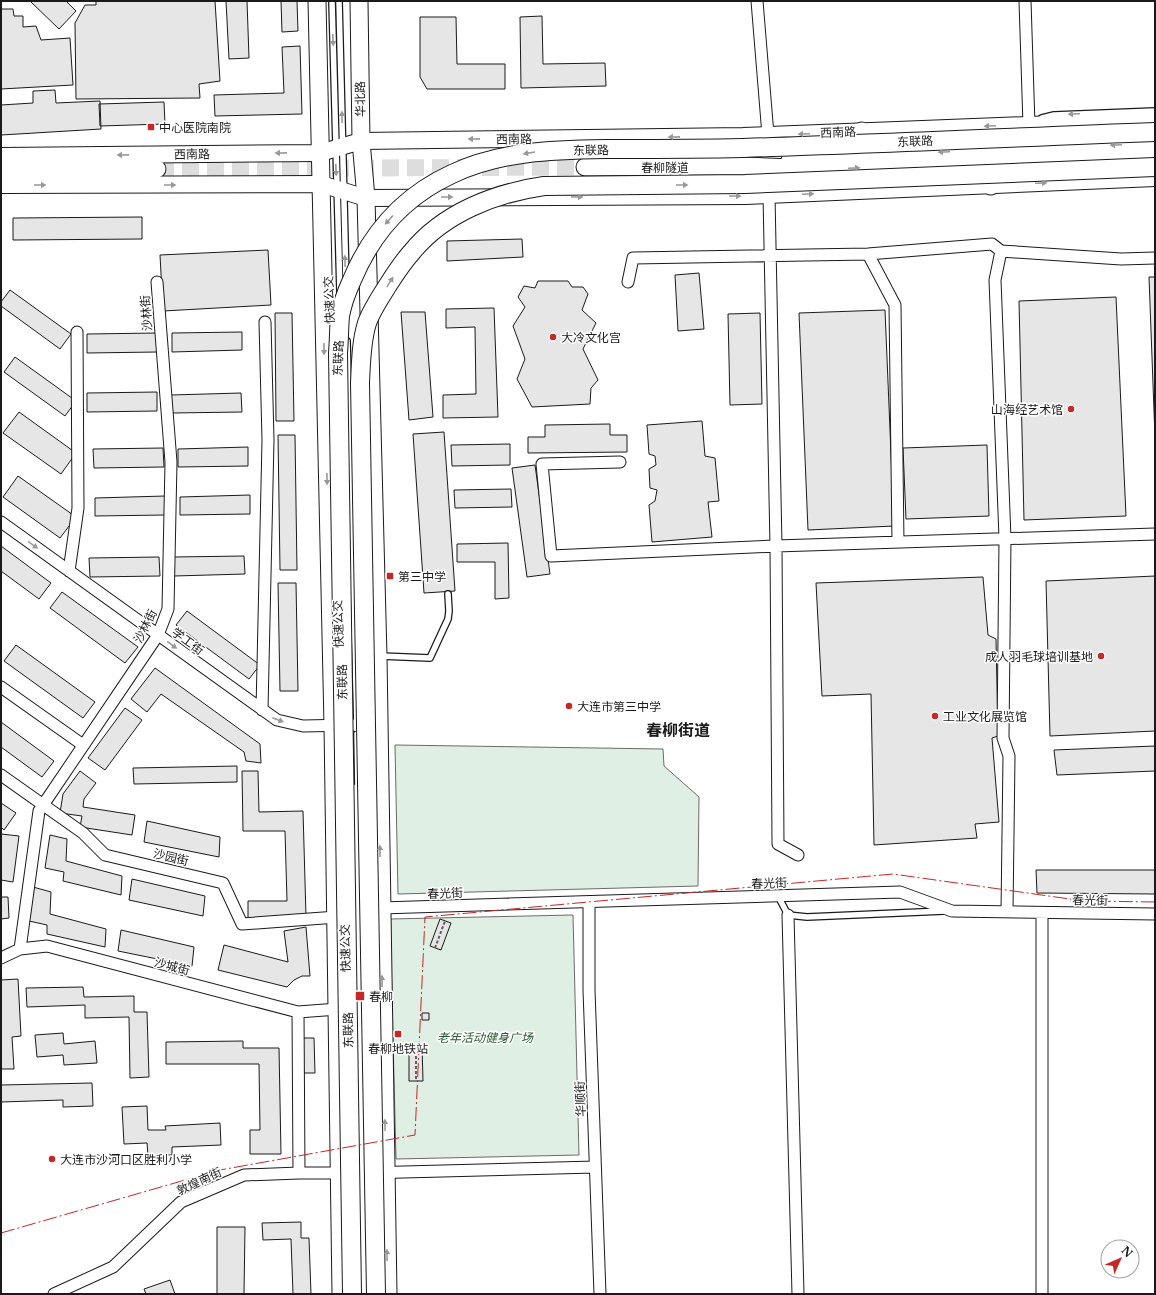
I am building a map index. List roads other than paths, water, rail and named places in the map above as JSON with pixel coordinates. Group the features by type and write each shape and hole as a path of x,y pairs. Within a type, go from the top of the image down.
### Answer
{"highway":[{"name":"东联路","path":"352,1294 338,353 340,314 349,287 372,240 389,219 409,200 432,184 453,173 500,158 549,150 744,148 1155,132"},
{"name":"东联路","path":"376,1294 360,383 362,350 367,322 398,270 411,252 425,238 461,212 478,203 520,189 544,186 744,184 1155,167"}],"main road":[{"path":"317,1 333,149 321,184 337,917 341,1294"},
{"name":"华北路","path":"359,1 361,141 366,198 378,656 388,1294"},
{"name":"西南路","path":"1,156 333,149 361,141 768,135 1155,120"},
{"path":"769,195 862,131"},
{"path":"768,135 815,163"},
{"name":"西南路","path":"744,166 1155,144"},
{"name":"西南路","path":"815,163 956,164 1155,156"},
{"path":"956,164 996,186"},
{"name":"春柳隧道","path":"586,167 744,166"},
{"path":"1,169 157,169"},
{"path":"1,185 321,184 366,198 769,195 1155,178"}],"street":[{"path":"756,1 768,135"},
{"path":"1025,1 1029,125"},
{"path":"769,195 776,546 778,844 798,855"},
{"path":"628,282 633,258 868,254 992,244 1001,251 1121,259 1155,258"},
{"path":"1001,251 995,280 1004,538 1003,738 1009,756 1007,912"},
{"path":"868,254 895,305 898,542"},
{"name":"沙林街","path":"20,949 39,811 158,635 168,609 171,462 157,282"},
{"path":"262,710 268,440 265,322"},
{"path":"69,571 78,508 77,332"},
{"path":"620,462 542,464 551,556 776,546 1155,534"},
{"name":"学工街","path":"1,522 276,720 303,726 333,725 379,727"},
{"path":"1,687 83,746"},
{"name":"沙园街","path":"1,775 83,833 105,855 223,883 242,924 337,917"},
{"name":"春光街","path":"381,908 900,892 952,911 1155,914"},
{"name":"华顺街","path":"589,902 589,990 600,1294"},
{"path":"1042,913 1042,1294"},
{"path":"788,915 798,1294"},
{"name":"沙城街","path":"1,958 20,949 47,946 298,1012 338,1009"},
{"path":"298,1012 299,1173"},
{"name":"敦煌南街","path":"54,1294 113,1267 181,1202 244,1174 362,1173 595,1166"}],"lane":[{"name":"快速公交","path":"332,1 333,149 340,190 347,319"},
{"name":"快速公交","path":"333,149 339,1"},
{"path":"1029,125 1043,118 1054,115 1155,111"},
{"name":"快速公交","path":"340,190 355,726"},
{"name":"快速公交","path":"347,335 355,726 363,1294"},
{"path":"378,656 430,658 448,619 448,594"},
{"path":"778,896 788,915 807,917 952,911"},
{"name":"快速公交","path":"362,1173 367,1294"}],"tunnel":[{"path":"157,169 585,167"}],"place":[{"name":"中心医院南院","path":"151,127"},
{"name":"大冷文化宫","path":"553,337"},
{"name":"山海经艺术馆","path":"1071,409"},
{"name":"第三中学","path":"390,576"},
{"name":"成人羽毛球培训基地","path":"1101,656"},
{"name":"大连市第三中学","path":"569,706"},
{"name":"工业文化展览馆","path":"935,716"},
{"name":"春柳","path":"360,996"},
{"name":"春柳地铁站","path":"398,1034"},
{"name":"大连市沙河口区胜利小学","path":"52,1159"}],"district":[{"name":"春柳街道","path":"678,730"}],"park label":[{"name":"老年活动健身广场","path":"485,1037"}]}
